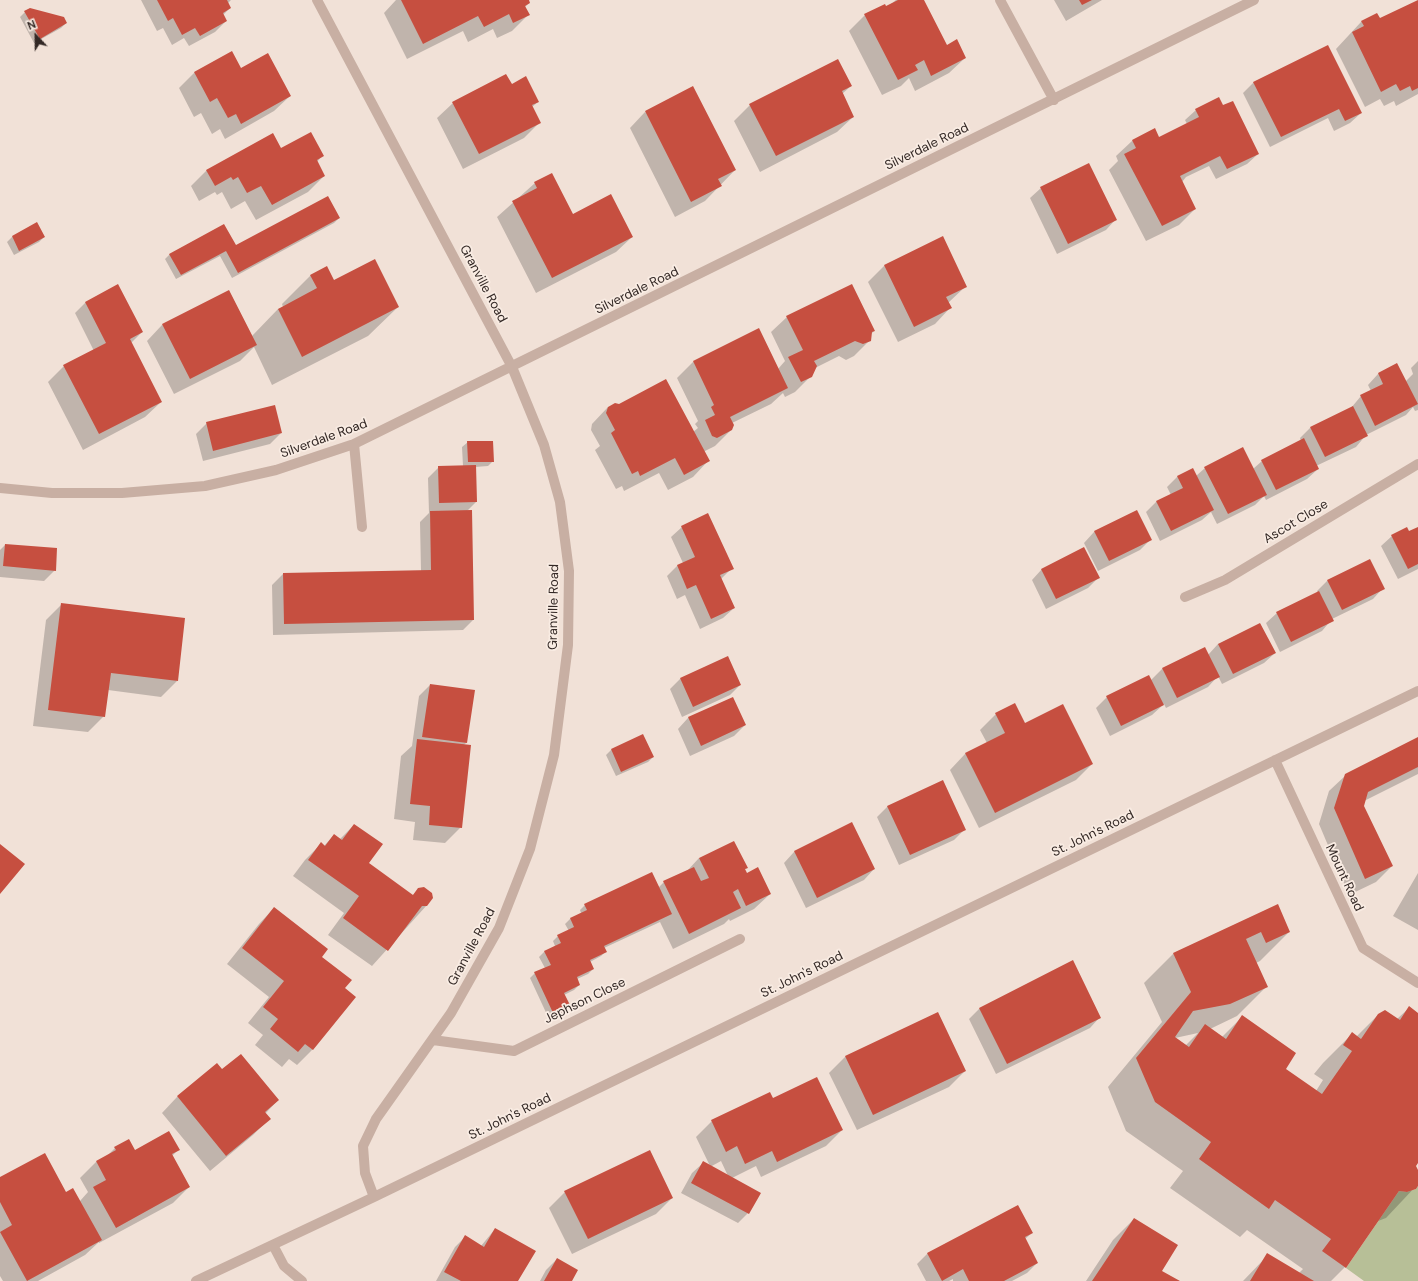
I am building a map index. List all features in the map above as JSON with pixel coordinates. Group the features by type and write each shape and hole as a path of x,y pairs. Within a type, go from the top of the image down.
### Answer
{"street":[{"name":"Granville Road","path":"317,0 512,367 544,445 560,502 569,571 568,645 554,755 530,849 499,928 451,1014 376,1119 363,1146 365,1173 374,1197"},
{"path":"1000,0 1054,100"},
{"name":"Silverdale Road","path":"0,488 68,493 122,493 205,486 276,470 354,444 1254,0"},
{"path":"354,444 362,527"},
{"name":"Ascot Close","path":"1185,598 1225,580 1418,464"},
{"name":"St. John's Road","path":"196,1281 374,1197 1418,691"},
{"name":"Mount Road","path":"1275,760 1363,948 1418,983"},
{"name":"Jephson Close","path":"433,1040 514,1051 740,939"},
{"path":"273,1244 284,1266 302,1281"}],"green space":[{"path":"1418,1186 1418,1281 1364,1281 1346,1268 1399,1191 1407,1192 1416,1189"}],"building":[{"path":"157,0 227,0 231,8 223,13 227,21 200,36 195,28 182,35 173,18 168,21"},
{"path":"401,0 529,0 530,3 525,6 530,15 513,23 509,14 484,27 478,16 423,44"},
{"path":"898,0 924,0 947,45 957,39 966,58 931,76 924,60 915,65 918,70 898,80 864,14 885,4 886,6"},
{"path":"1079,0 1092,0 1082,5"},
{"path":"1418,0 1418,88 1412,91 1410,86 1400,91 1396,84 1381,92 1352,32 1364,26 1361,21 1377,13 1380,18"},
{"path":"30,8 64,17 67,23 40,39 24,11"},
{"path":"1328,45 1362,113 1345,121 1339,109 1281,137 1253,82"},
{"path":"232,51 241,68 268,53 291,96 241,124 236,114 228,118 217,98 210,102 194,72"},
{"path":"838,59 852,86 842,91 854,117 776,156 749,104"},
{"path":"506,74 512,84 526,76 539,102 532,105 541,123 479,154 452,102"},
{"path":"693,86 736,170 718,179 722,186 691,202 645,111"},
{"path":"1219,97 1223,105 1233,101 1259,154 1227,169 1220,156 1180,176 1196,209 1162,226 1124,154 1136,148 1132,140 1155,128 1159,137 1199,117 1195,109"},
{"path":"311,132 324,156 317,160 325,176 272,205 261,186 247,193 238,177 233,180 231,177 215,186 206,170 273,133 281,148"},
{"path":"1089,163 1117,220 1068,244 1040,187"},
{"path":"552,173 573,214 611,194 633,237 552,278 512,201 537,188 534,182"},
{"path":"328,196 340,218 238,273 226,251 181,275 169,254 224,224 236,245"},
{"path":"37,222 45,237 19,251 12,236"},
{"path":"943,236 967,287 946,297 952,308 914,327 884,265"},
{"path":"375,259 399,307 302,357 278,309 317,288 310,275 327,266 334,280"},
{"path":"118,284 143,332 130,339 162,402 99,434 63,365 106,343 85,302"},
{"path":"852,284 875,331 872,332 871,341 863,344 855,341 814,361 817,366 812,377 801,382 788,357 803,350 786,316"},
{"path":"229,290 257,345 190,379 162,324"},
{"path":"759,328 788,388 730,417 734,425 732,430 717,438 712,436 705,420 715,415 711,407 714,405 693,361"},
{"path":"1397,363 1418,404 1375,426 1360,395 1383,384 1378,373"},
{"path":"666,379 710,461 684,475 675,458 640,476 638,471 632,474 611,433 615,430 606,413 608,407 615,403 619,404"},
{"path":"275,405 282,433 213,451 206,422"},
{"path":"1353,406 1368,436 1325,457 1310,427"},
{"path":"1304,438 1319,469 1276,490 1261,460"},
{"path":"467,441 493,441 494,462 468,462"},
{"path":"1243,447 1267,495 1228,514 1204,467"},
{"path":"476,465 477,502 439,503 438,466"},
{"path":"1193,468 1214,510 1171,531 1156,501 1183,488 1177,476"},
{"path":"472,510 474,620 284,624 283,573 431,570 430,511"},
{"path":"1137,510 1152,540 1109,561 1094,531"},
{"path":"708,513 734,569 720,575 735,608 711,619 696,585 687,589 677,565 695,557 681,526"},
{"path":"1407,527 1409,531 1418,527 1418,564 1408,569 1391,535"},
{"path":"5,544 57,548 56,571 3,566"},
{"path":"1084,547 1100,578 1056,599 1041,569"},
{"path":"1370,559 1385,589 1342,610 1327,580"},
{"path":"1319,591 1334,621 1291,642 1276,612"},
{"path":"61,603 185,618 178,681 111,673 105,717 48,710"},
{"path":"1260,623 1276,653 1233,674 1218,644"},
{"path":"1205,647 1220,677 1177,698 1162,668"},
{"path":"728,656 741,685 693,707 680,678"},
{"path":"1149,675 1164,705 1121,726 1106,696"},
{"path":"430,684 475,690 467,743 422,737"},
{"path":"733,697 746,725 701,746 688,717"},
{"path":"1015,703 1025,723 1063,704 1093,764 995,813 965,753 1005,733 995,713"},
{"path":"643,734 654,757 621,772 611,749"},
{"path":"1418,737 1418,767 1368,792 1364,806 1393,866 1365,879 1334,808 1345,774"},
{"path":"417,739 471,745 462,828 429,825 430,806 410,804"},
{"path":"943,780 966,830 910,855 887,806"},
{"path":"852,822 875,869 817,898 794,851"},
{"path":"354,824 383,844 369,863 413,895 418,888 424,887 432,893 433,898 427,906 422,906 388,951 343,918 359,896 308,860 321,842 325,846 334,834 342,840"},
{"path":"734,841 748,868 745,869 747,873 758,867 771,894 746,906 738,889 733,892 741,908 689,934 663,881 694,867 701,881 709,878 699,858"},
{"path":"0,844 25,864 0,894"},
{"path":"652,872 672,914 604,946 607,952 590,960 594,969 577,977 580,985 564,993 571,1007 554,1015 534,972 551,965 544,951 561,943 557,935 574,927 570,918 587,910 584,904"},
{"path":"1278,904 1290,932 1266,943 1261,932 1246,939 1268,987 1230,1004 1193,1011 1175,1037 1189,1047 1205,1024 1226,1039 1242,1015 1296,1053 1286,1069 1322,1094 1352,1051 1343,1045 1352,1032 1361,1039 1378,1014 1385,1010 1400,1020 1409,1006 1418,1013 1418,1163 1416,1166 1418,1170 1418,1186 1416,1189 1407,1192 1399,1191 1346,1268 1322,1251 1331,1239 1275,1200 1269,1209 1199,1159 1211,1142 1155,1102 1136,1058 1191,992 1173,953"},
{"path":"274,907 328,949 322,957 352,980 345,988 356,997 313,1050 305,1044 298,1052 270,1029 278,1019 263,1007 284,981 242,948"},
{"path":"1073,960 1101,1018 1007,1064 979,1008"},
{"path":"938,1012 966,1071 873,1115 845,1056"},
{"path":"241,1054 279,1100 265,1112 271,1119 226,1156 177,1096 217,1063 222,1069"},
{"path":"817,1077 843,1130 777,1162 772,1151 745,1164 737,1146 726,1152 711,1120 770,1092 773,1098"},
{"path":"169,1131 180,1150 172,1154 190,1187 116,1228 93,1187 106,1180 96,1161 116,1150 114,1147 129,1139 135,1150"},
{"path":"650,1150 673,1198 588,1239 564,1191"},
{"path":"45,1153 66,1192 73,1188 102,1240 27,1281 0,1232 12,1225 0,1202 0,1177"},
{"path":"703,1161 761,1193 749,1214 691,1183"},
{"path":"1018,1205 1033,1233 1025,1237 1038,1263 1004,1281 969,1281 963,1269 942,1281 927,1253"},
{"path":"1134,1218 1178,1245 1162,1271 1180,1281 1092,1281"},
{"path":"495,1228 536,1251 518,1281 461,1281 444,1272 465,1235 484,1247"},
{"path":"1267,1253 1314,1281 1250,1281"},
{"path":"557,1258 578,1270 572,1281 544,1281"}]}
